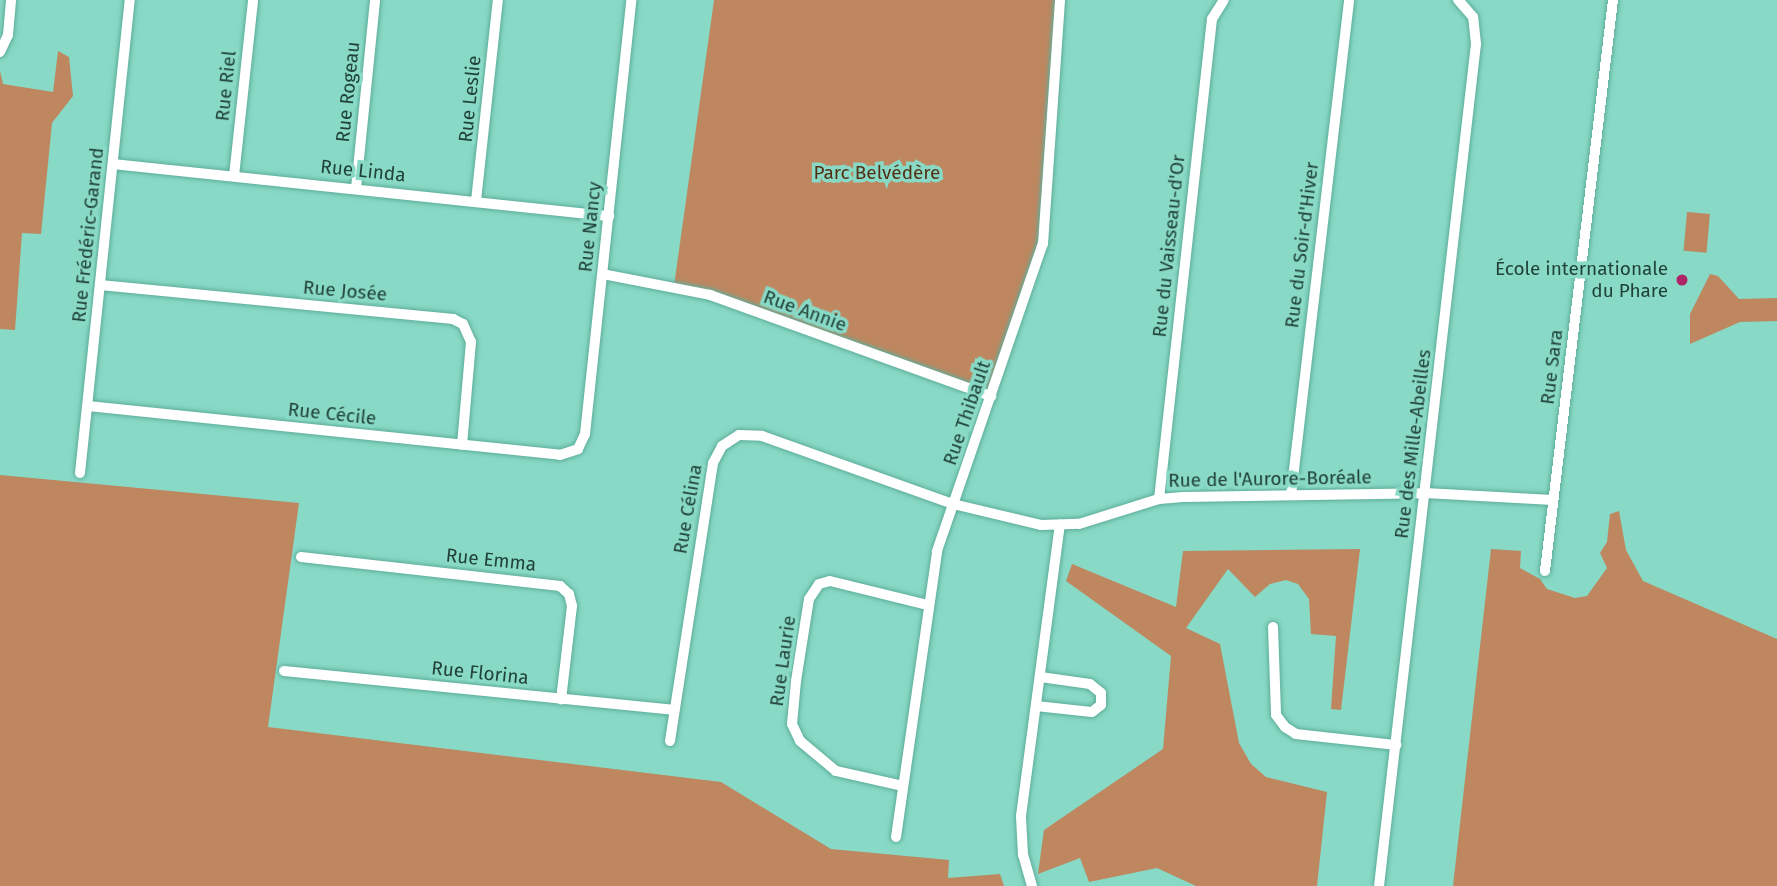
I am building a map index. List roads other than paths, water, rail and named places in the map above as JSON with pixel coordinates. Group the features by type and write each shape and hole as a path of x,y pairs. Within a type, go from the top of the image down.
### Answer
{"street":[{"path":"0,52 5,46 11,0"},
{"name":"Rue Frédéric-Garand","path":"80,473 130,0"},
{"name":"Rue Riel","path":"234,176 253,0"},
{"name":"Rue Rogeau","path":"356,188 375,0"},
{"name":"Rue Leslie","path":"476,201 498,0"},
{"name":"Rue Nancy","path":"573,452 586,434 631,0"},
{"name":"Rue Thibault","path":"896,836 937,551 1045,232 1060,0"},
{"name":"Rue du Vaisseau-d'Or","path":"1159,499 1212,19 1224,0"},
{"name":"Rue du Soir-d'Hiver","path":"1291,495 1349,0"},
{"name":"Rue des Mille-Abeilles","path":"1379,886 1476,44 1473,17 1458,0"},
{"name":"Rue Sara","path":"1545,571 1613,0"},
{"name":"Rue Linda","path":"113,164 609,216"},
{"name":"Rue Annie","path":"603,274 710,295 991,396"},
{"name":"Rue Josée","path":"100,285 453,319 463,324 471,342 462,445"},
{"name":"Rue Cécile","path":"88,406 560,455 573,452"},
{"name":"Rue Célina","path":"670,741 713,463 730,440 750,434 762,436 953,504"},
{"name":"Rue de l'Aurore-Boréale","path":"953,504 1018,523 1060,526 1097,519 1159,499 1425,494 1553,500"},
{"path":"1032,886 1021,829 1060,526"},
{"name":"Rue Emma","path":"302,557 560,586 569,594 572,606 561,699"},
{"name":"Rue Laurie","path":"903,786 836,771 800,740 792,724 796,681 809,599 819,584 830,582 928,605"},
{"path":"1273,626 1276,715 1284,727 1296,734 1396,746"},
{"name":"Rue Florina","path":"284,671 673,710"},
{"path":"1036,706 1092,712 1101,705 1101,693 1090,684 1040,677"}],"place":[{"name":"École internationale du Phare","path":"1682,280"}],"park label":[{"name":"Parc Belvédère","path":"877,173"}]}
